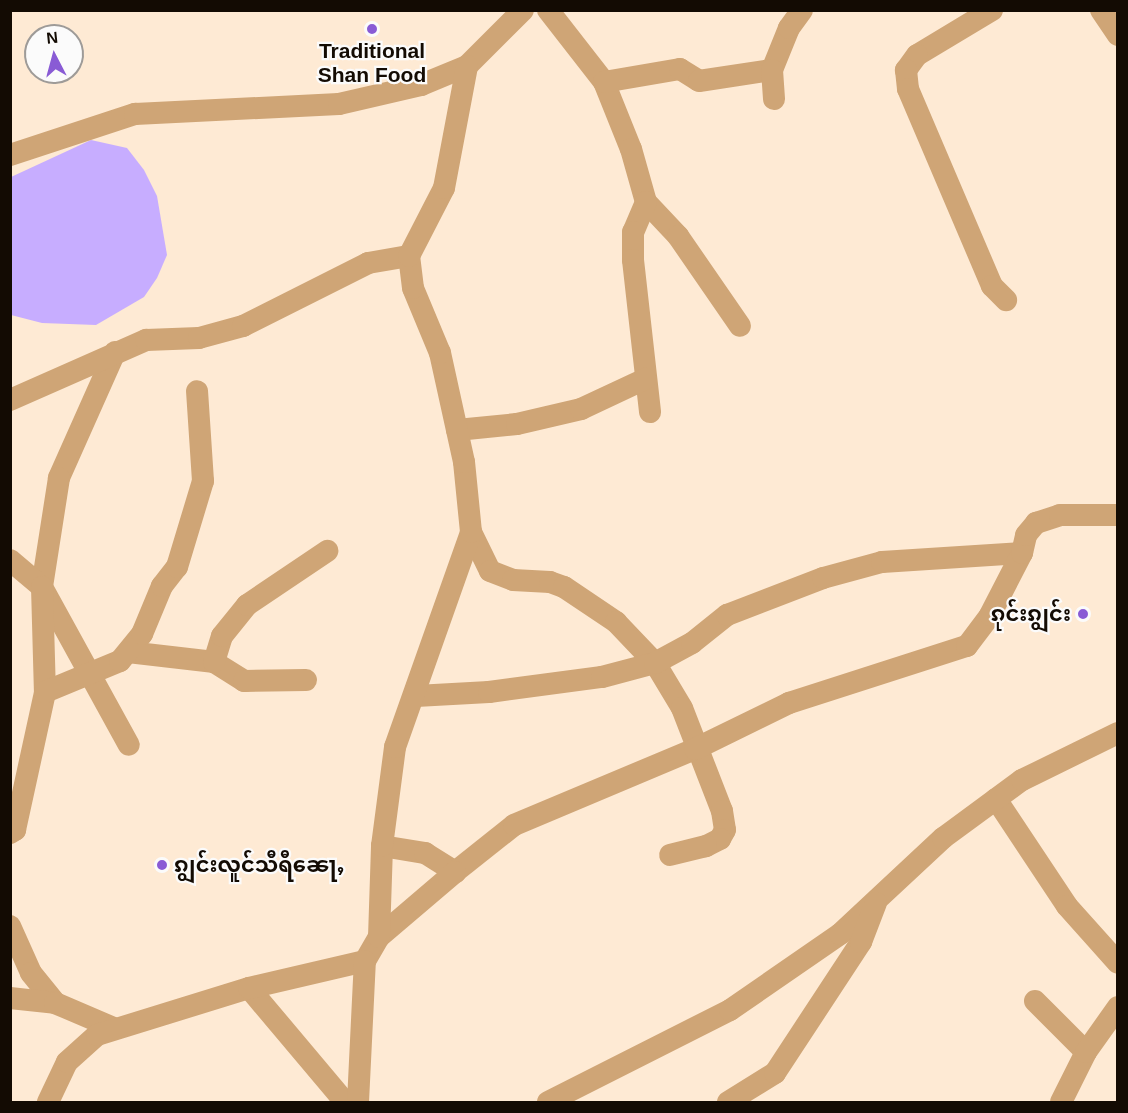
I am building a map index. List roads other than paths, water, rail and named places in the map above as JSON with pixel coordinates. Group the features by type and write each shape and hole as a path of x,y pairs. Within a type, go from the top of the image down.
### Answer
{"street":[{"path":"10,155 135,114 339,104 421,85 467,66 523,10"},
{"path":"548,10 604,82 631,149 646,202 678,236 740,326"},
{"path":"774,99 772,70 789,28 802,10"},
{"path":"992,10 917,55 906,70 908,89 992,286 1006,300"},
{"path":"1101,10 1118,35"},
{"path":"467,66 444,188 410,256 413,288 440,353 457,430 471,532 490,571 513,580 550,582 564,587 616,622 655,663 682,708 695,749 722,811 725,830 720,839 706,846 670,855"},
{"path":"604,82 680,69 699,81 772,70"},
{"path":"646,202 633,232 645,379 650,412"},
{"path":"10,400 146,340 199,338 243,327 368,263 410,256"},
{"path":"12,836 45,692 42,587 58,478 115,352"},
{"path":"457,430 517,424 581,410 645,379"},
{"path":"45,692 120,662 142,634 162,586 177,567 203,481 198,391"},
{"path":"358,1102 365,961 379,937 514,825 695,749 789,703 967,646 990,615 1022,553 1026,535 1036,523 1060,515 1118,515"},
{"path":"379,937 382,846 395,747 416,696 471,532"},
{"path":"214,662 222,636 247,605 327,550"},
{"path":"416,696 489,692 602,677 655,663 692,643 727,615 823,578 882,562 1022,553"},
{"path":"10,560 42,587 129,745"},
{"path":"128,652 214,662 244,681 306,680"},
{"path":"548,1102 730,1010 840,934 943,838 1022,780 1118,733"},
{"path":"996,799 1067,906 1118,963"},
{"path":"382,846 425,853 455,872"},
{"path":"728,1102 775,1073 861,942 878,898"},
{"path":"10,926 31,973 55,1003"},
{"path":"48,1102 67,1062 97,1035 249,988 365,961"},
{"path":"249,988 345,1102"},
{"path":"10,998 55,1003 114,1028"},
{"path":"1035,1001 1086,1052"},
{"path":"1061,1102 1086,1052 1118,1007"}],"place":[{"name":"Traditional Shan Food","path":"372,29"},
{"name":"ၵုင်းၵျွင်း","path":"1083,614"},
{"name":"ၵျွင်းလူင်သီရီၼေႃႇ","path":"162,865"}]}
